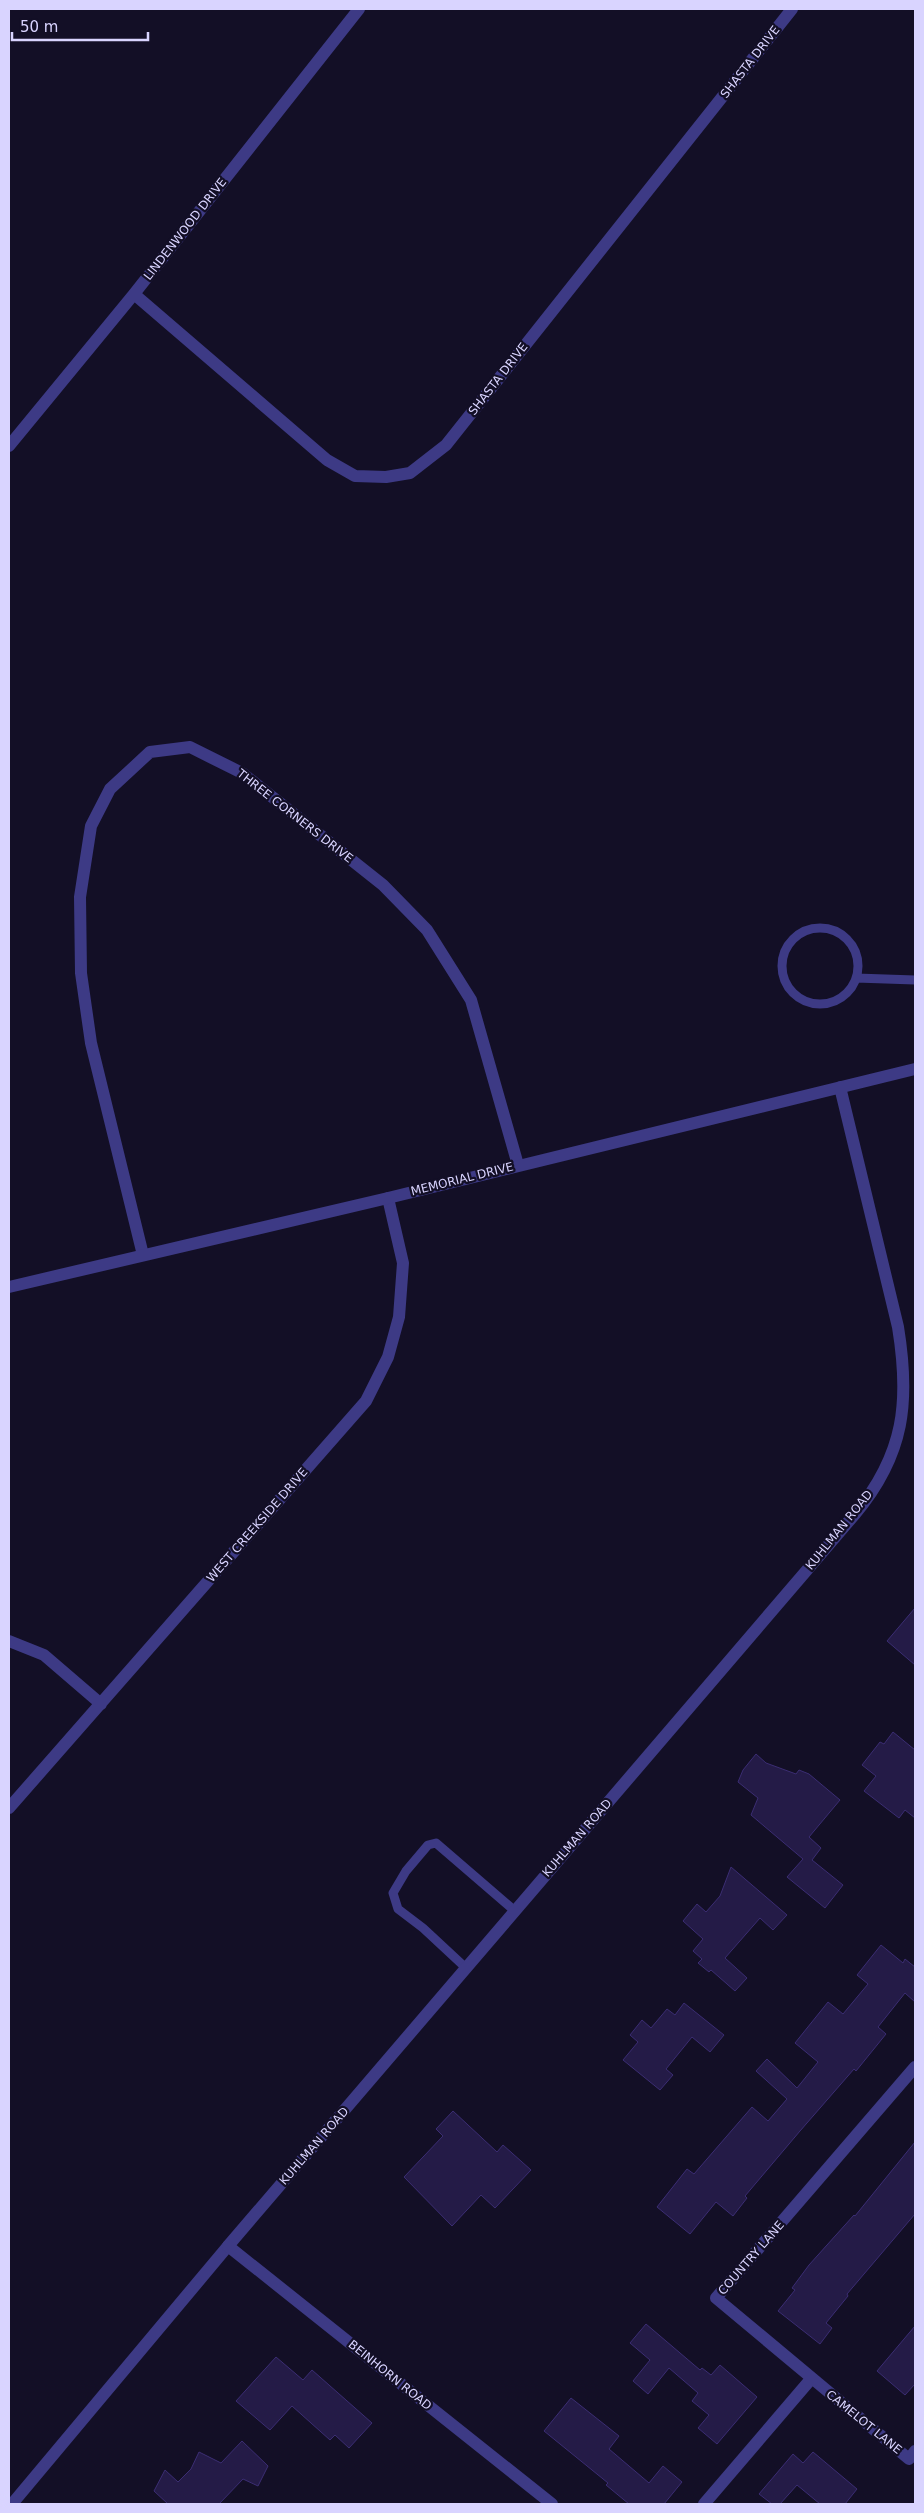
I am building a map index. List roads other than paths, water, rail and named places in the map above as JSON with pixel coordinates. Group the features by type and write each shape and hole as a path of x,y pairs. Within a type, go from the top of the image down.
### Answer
{"street":[{"name":"LINDENWOOD DRIVE","path":"9,446 134,294 359,9"},
{"name":"SHASTA DRIVE","path":"134,294 327,460 356,476 386,478 410,473 446,445 792,9"},
{"name":"THREE CORNERS DRIVE","path":"142,1255 91,1044 81,973 80,897 90,826 110,789 150,752 190,747 242,773 383,885 427,930 471,1000 518,1165"},
{"name":"MEMORIAL DRIVE","path":"9,1287 388,1198 915,1069"},
{"name":"KUHLMAN ROAD","path":"12,2504 228,2246 866,1501 896,1444 902,1419 904,1365 840,1087"},
{"name":"WEST CREEKSIDE DRIVE","path":"9,1808 366,1402 388,1357 400,1317 403,1264 388,1198"},
{"path":"9,1641 44,1655 101,1704"},
{"name":"COUNTRY LANE","path":"811,2379 716,2298 915,2067"},
{"name":"BEINHORN ROAD","path":"228,2246 552,2504"},
{"path":"704,2504 811,2379"},
{"name":"CAMELOT LANE","path":"811,2379 909,2459 915,2451"}],"lane":[{"path":"831,929 842,934 856,954 858,965 856,978 850,990 840,998 828,1003 815,1004 797,996 785,982 781,969 783,956 788,944 796,935 807,930 831,929"},
{"path":"856,978 915,980"},
{"path":"466,1968 423,1928 398,1909 393,1893 406,1871 428,1845 436,1843 515,1911"}]}
